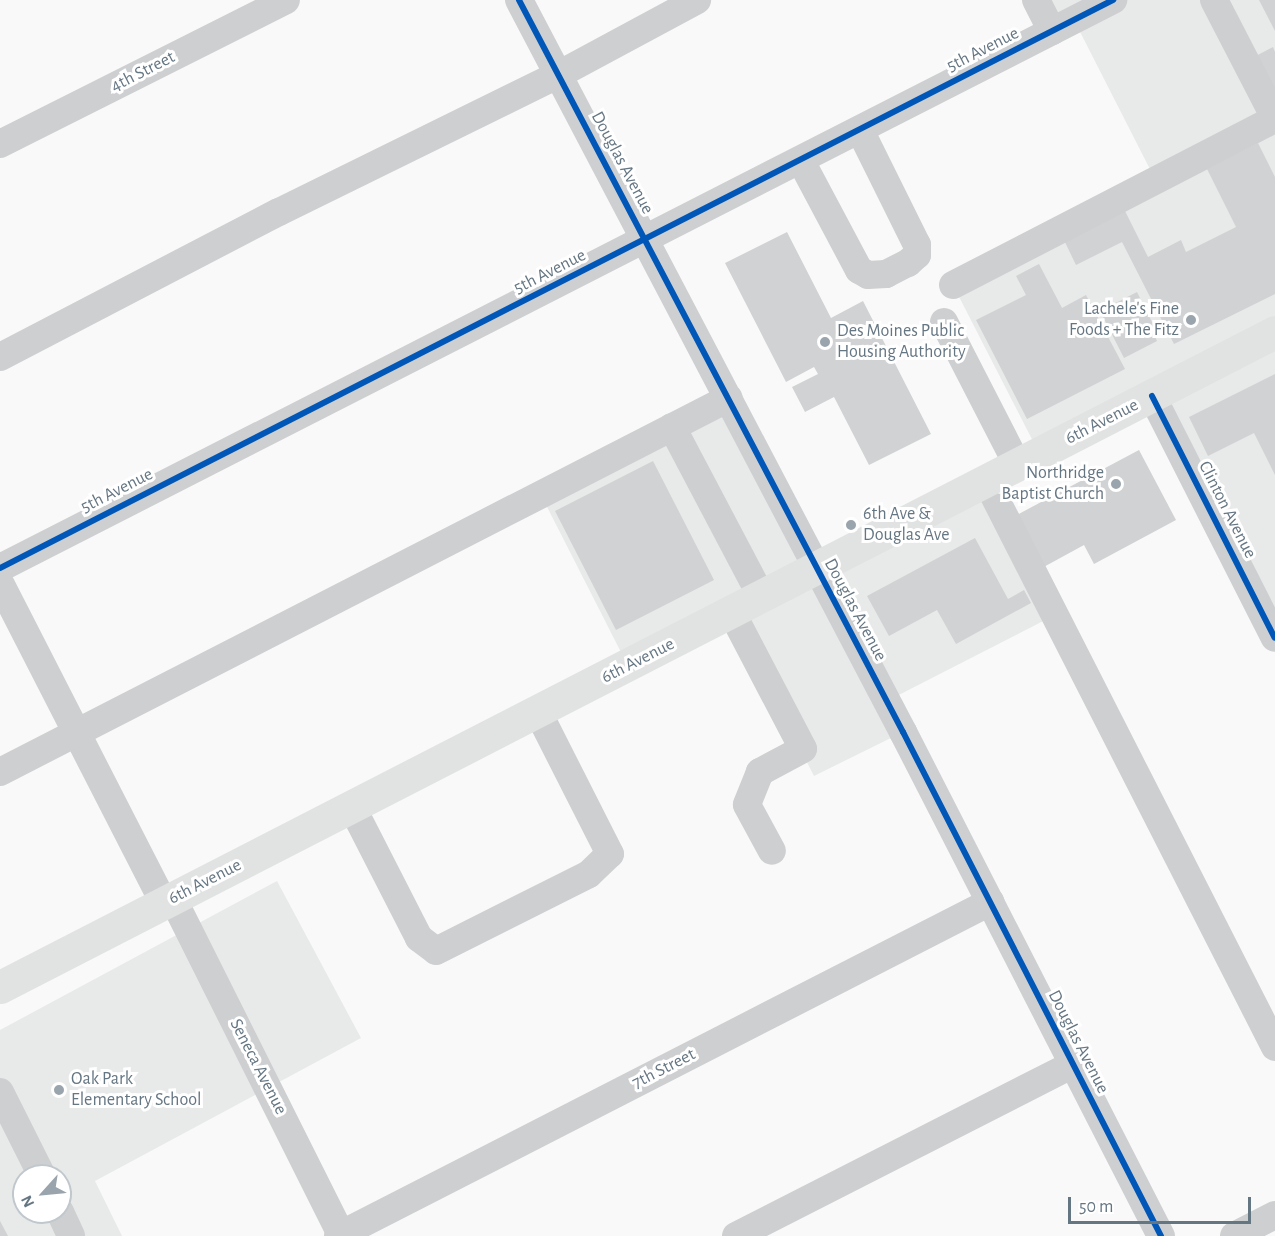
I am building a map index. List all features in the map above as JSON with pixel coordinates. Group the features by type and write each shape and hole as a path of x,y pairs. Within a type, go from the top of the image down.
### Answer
{"main road":[{"name":"6th Avenue","path":"0,987 762,598 1275,332"}],"street":[{"name":"4th Street","path":"0,144 286,0"},
{"name":"Douglas Avenue","path":"519,0 647,240 990,902 1156,1234"},
{"path":"0,357 279,212 558,75 697,0"},
{"path":"1036,0 1052,31"},
{"name":"5th Avenue","path":"0,568 647,240 1113,0"},
{"path":"953,285 1275,118 1214,0"},
{"path":"801,161 859,270 868,276 886,274 901,267 917,255 917,245 860,130"},
{"path":"944,322 1018,466"},
{"name":"Clinton Avenue","path":"1152,396 1267,603 1275,638"},
{"path":"0,772 729,399"},
{"path":"672,427 762,598"},
{"path":"987,482 1275,1047"},
{"name":"Seneca Avenue","path":"0,582 168,901 340,1236"},
{"path":"732,613 803,749 760,772 747,805 772,851"},
{"path":"352,807 419,938 436,951 589,874 610,854 538,712"},
{"name":"7th Street","path":"340,1236 990,902"},
{"path":"736,1236 1073,1064"},
{"path":"0,1092 36,1164"},
{"path":"1234,1236 1275,1215"}],"shaded area":[{"path":"1022,0 1275,0 1275,627 1152,397 1040,455 953,285 1156,181 1074,20"},
{"path":"729,398 816,569 987,482 1055,615 887,701 903,732 814,776 731,614 628,666 541,495"},
{"path":"277,881 361,1038 95,1181 122,1236 0,1236 0,1030"}],"building":[{"path":"1259,0 1275,0 1275,31"},
{"path":"1273,47 1275,52 1275,101 1252,58"},
{"path":"1258,143 1275,177 1275,294 1174,344 1122,242 1076,265 1063,238 1123,207 1148,257 1181,240 1186,252 1236,227 1207,169"},
{"name":"Des Moines Public Housing Authority","path":"787,232 831,318 863,301 931,434 869,465 834,397 805,412 792,387 818,374 814,367 786,382 725,263"},
{"path":"1039,264 1062,308 1086,295 1125,369 1027,419 976,320 1026,295 1016,276"},
{"path":"1137,292 1154,326 1151,328 1157,341 1124,358 1100,311"},
{"path":"1275,374 1275,475 1254,433 1208,456 1189,417"},
{"name":"Northridge Baptist Church","path":"1139,450 1176,520 1094,564 1084,545 1040,569 1013,517"},
{"path":"653,461 714,580 616,630 555,511"},
{"path":"975,538 1008,599 1024,590 1031,603 956,644 937,610 889,636 867,596"},
{"path":"0,1221 8,1236 0,1236"}],"cycle path":[{"path":"519,0 903,732 1161,1236"},
{"path":"0,568 1113,0"},
{"path":"1152,396 1275,638"}],"place":[{"name":"Lachele's Fine Foods + The Fitz","path":"1191,320"},
{"name":"Des Moines Public Housing Authority","path":"825,342"},
{"name":"Northridge Baptist Church","path":"1116,484"},
{"name":"6th Ave & Douglas Ave","path":"851,525"},
{"name":"Oak Park Elementary School","path":"59,1090"}]}
